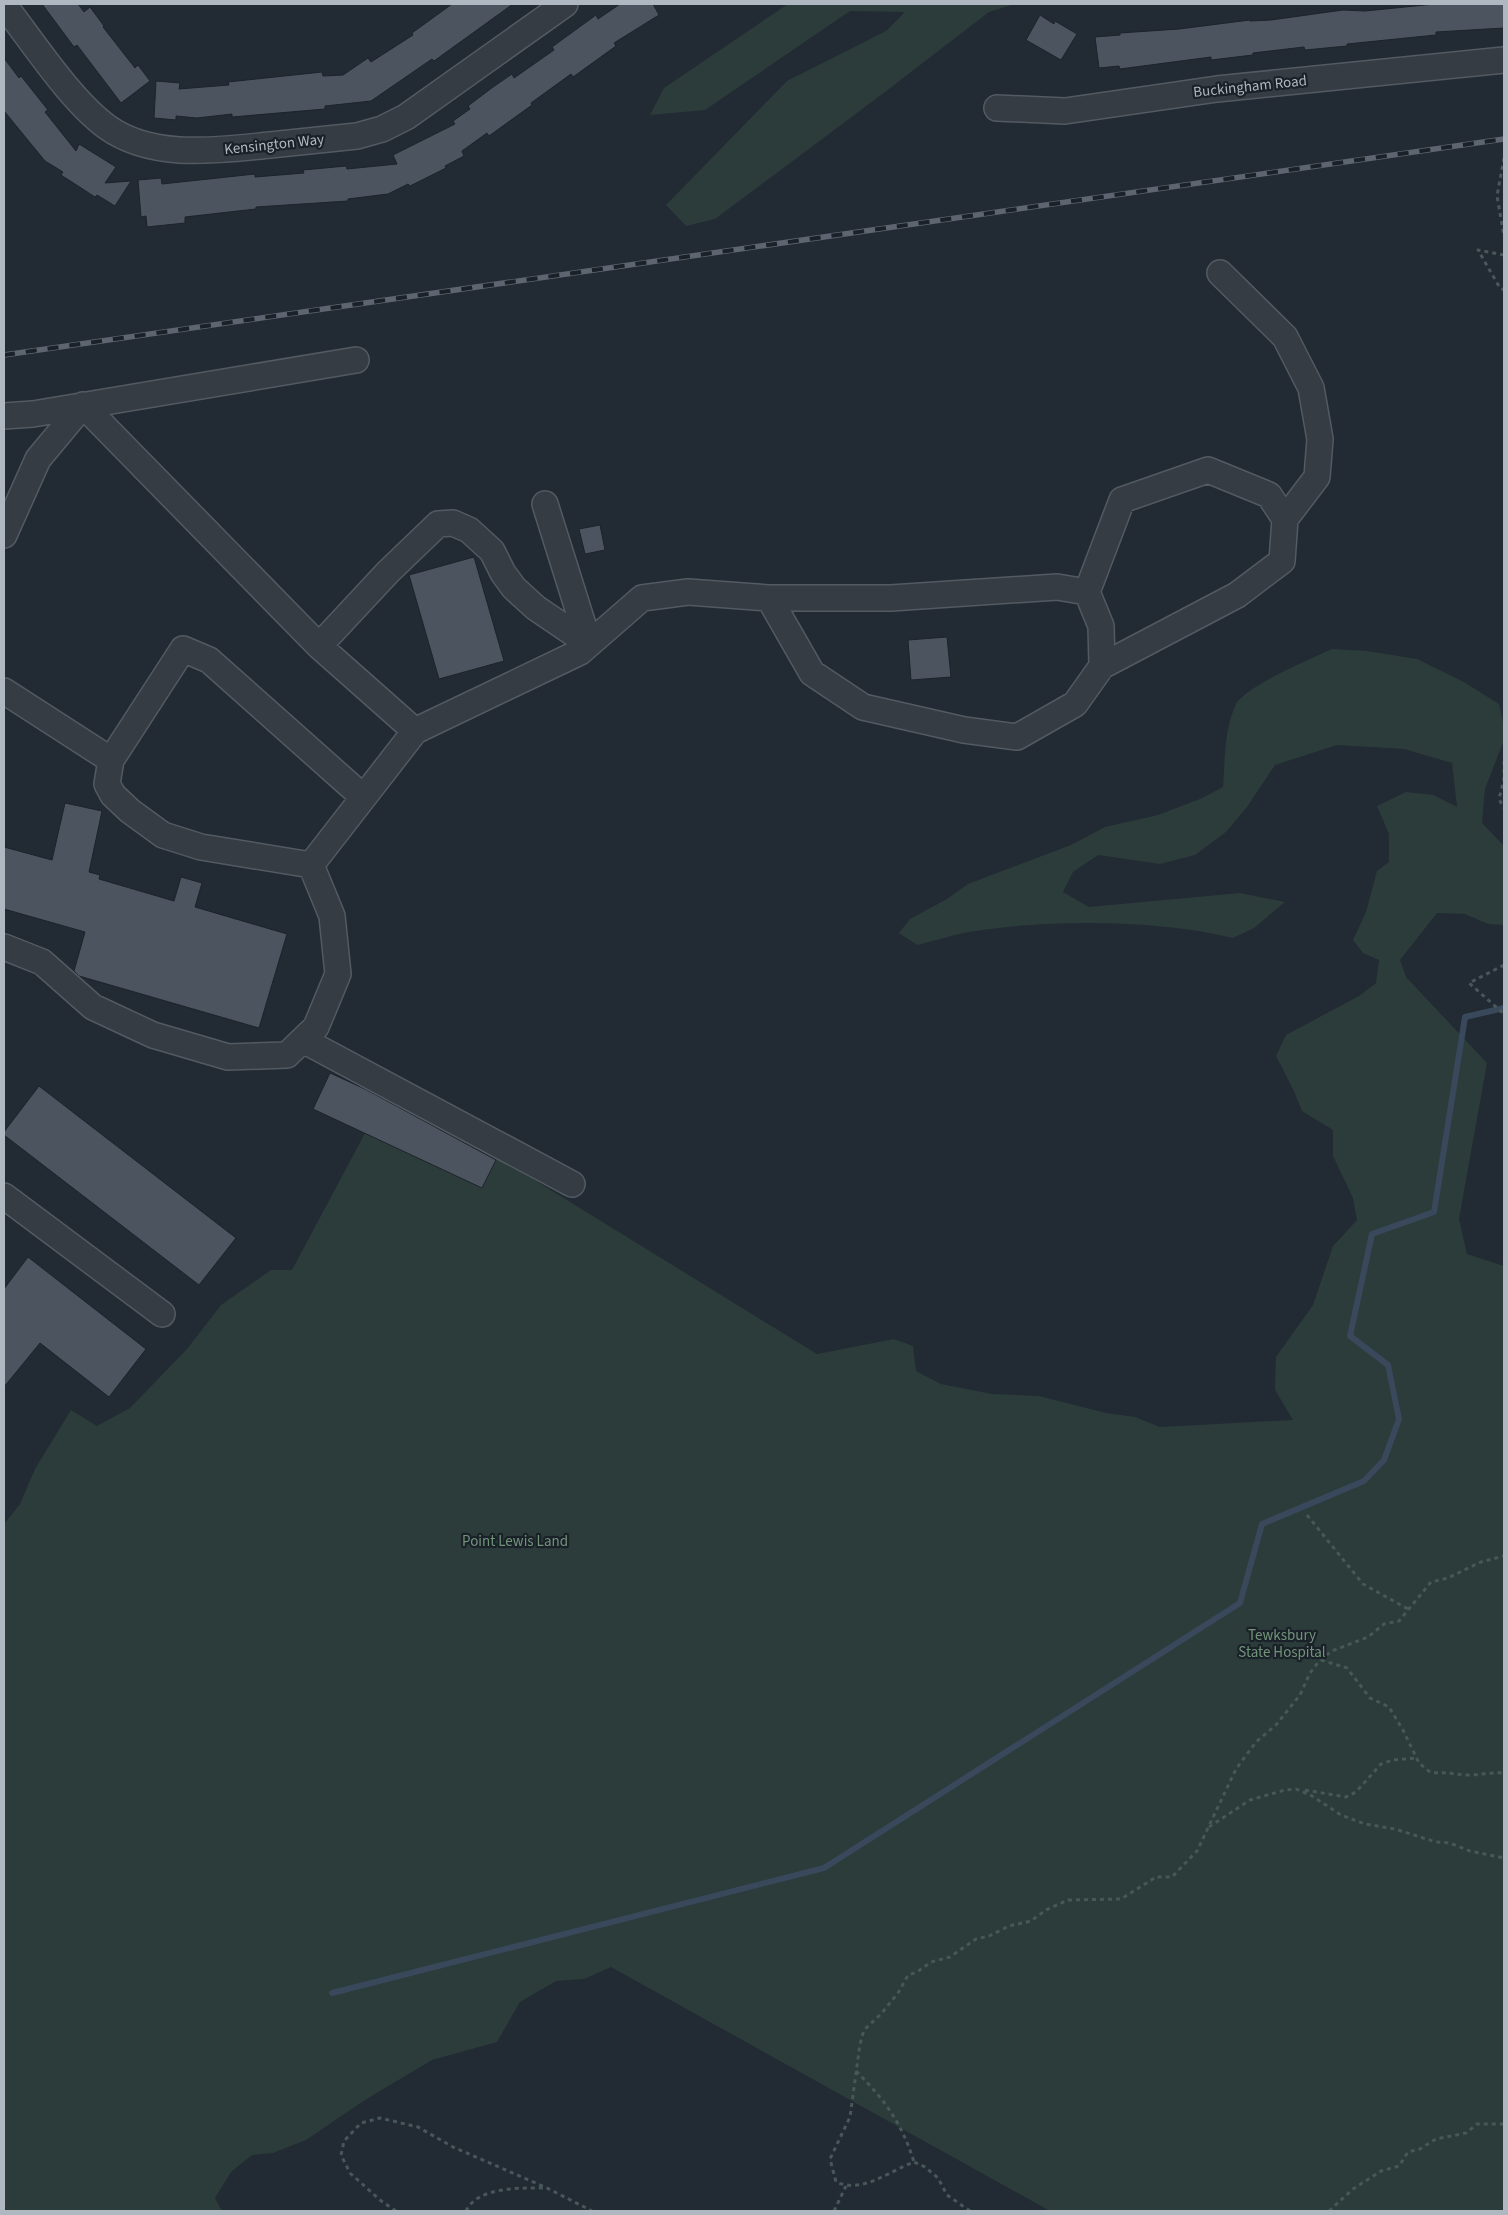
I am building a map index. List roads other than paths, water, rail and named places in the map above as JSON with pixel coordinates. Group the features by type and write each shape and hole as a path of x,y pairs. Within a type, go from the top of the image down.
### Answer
{"street":[{"name":"Kensington Way","path":"4,5 72,92 108,127 119,134 150,145 163,148 204,150 358,136 382,130 406,117 565,4"},
{"name":"Buckingham Road","path":"997,108 1065,111 1223,88 1504,60"},
{"path":"769,598 812,673 863,706 964,730 1017,737 1075,704 1102,666 1237,595 1282,561 1285,519 1317,477 1320,439 1311,388 1285,336 1220,274"},
{"path":"4,416 83,405 356,360"},
{"path":"4,534 38,459 83,405"},
{"path":"83,405 319,646 415,731"},
{"path":"1102,666 1101,626 1087,592 1122,500 1208,470 1269,495 1285,519"},
{"path":"545,504 589,644"},
{"path":"319,646 388,572 438,524 453,523 469,530 492,552 503,573 514,588 536,608 589,644"},
{"path":"311,865 415,731 580,652 642,598 688,592 769,598 891,598 1057,587 1087,592"},
{"path":"311,865 201,847 164,835 130,811 113,795 107,784 111,760 183,649 210,660 363,798"},
{"path":"4,691 111,760"},
{"path":"4,947 42,962 92,1007 153,1036 228,1057 287,1055 316,1027 338,974 332,916 311,865"},
{"path":"303,1040 572,1184"},
{"path":"4,1196 162,1314"}],"waterway":[{"path":"332,1993 824,1868 1240,1603 1262,1524 1364,1481 1384,1460 1399,1419 1388,1365 1350,1336 1372,1234 1434,1212 1465,1017 1504,1008"}],"railway":[{"path":"4,355 1504,139"}],"park label":[{"name":"Point Lewis Land","path":"515,1541"},
{"name":"Tewksbury State Hospital","path":"1282,1644"}]}
